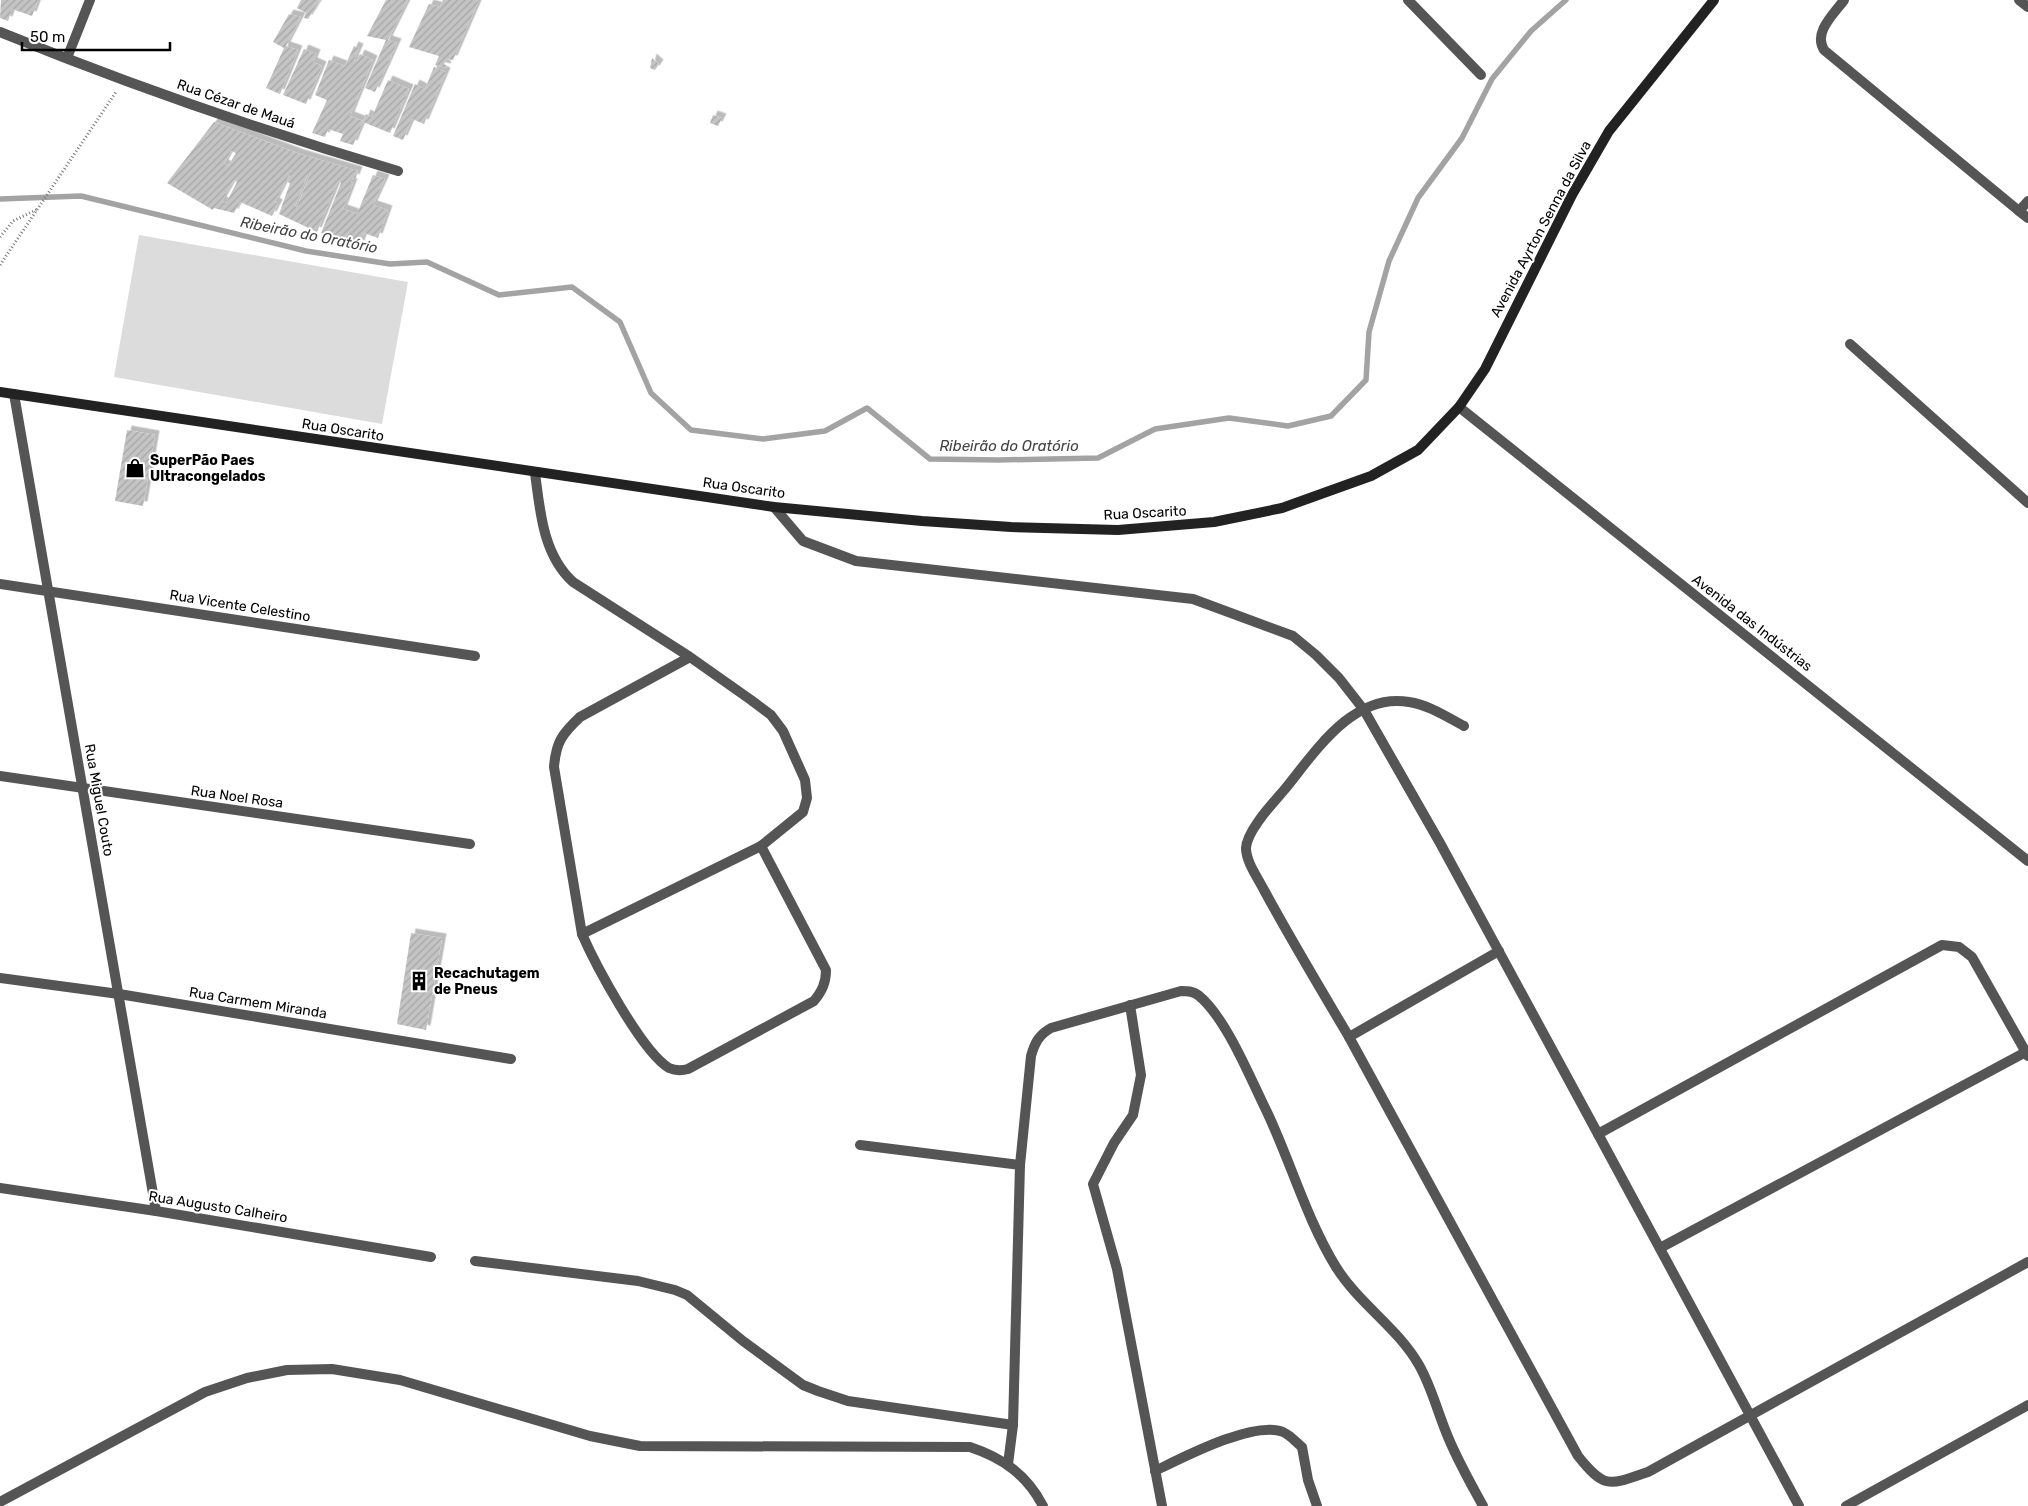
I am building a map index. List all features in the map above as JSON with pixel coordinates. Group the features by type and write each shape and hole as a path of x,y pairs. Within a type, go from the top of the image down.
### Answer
{"main road":[{"name":"Avenida Ayrton Senna da Silva","path":"1459,407 1485,368 1572,195 1609,131 1714,0"},
{"name":"Rua Oscarito","path":"0,392 774,507 1011,527 1118,530 1214,522 1282,508 1371,476 1418,450 1459,407"}],"street":[{"path":"67,58 90,0"},
{"path":"1408,0 1481,75"},
{"path":"1844,0 1822,32 1820,40 1824,50 2028,218"},
{"path":"2019,0 2028,7"},
{"name":"Rua Cézar de Mauá","path":"0,32 123,81 148,87 271,131 398,171"},
{"path":"2019,211 2028,201"},
{"path":"1850,344 2028,503"},
{"name":"Rua Miguel Couto","path":"14,394 156,1211"},
{"name":"Avenida das Indústrias","path":"1459,407 2028,861"},
{"path":"535,473 541,514 553,558 561,572 573,582 690,657 771,715 783,731 806,780 807,798 803,812 761,846 582,934"},
{"path":"774,507 803,541 856,561 1193,600 1293,636 1316,655 1339,678 1364,710 1440,843 1799,1506"},
{"name":"Rua Vicente Celestino","path":"0,584 475,656"},
{"path":"690,657 580,717 565,732 555,748 554,767 582,934 590,953 634,1027 657,1058 669,1068 679,1071 688,1069 814,1002 822,990 826,980 826,970 761,846"},
{"path":"1464,726 1432,709 1408,702 1393,702 1364,710 1334,730 1263,816 1250,836 1246,848 1251,865 1288,934 1350,1037 1578,1456 1591,1472 1608,1482 1619,1482 1648,1472 2028,1262"},
{"name":"Rua Noel Rosa","path":"0,776 470,844"},
{"path":"1598,1134 1942,945 1959,947 1972,957 2027,1054 1660,1248"},
{"path":"1350,1037 1499,951"},
{"name":"Rua Carmem Miranda","path":"0,978 119,994 511,1059"},
{"path":"1008,1464 1013,1425 1020,1165 1031,1056 1037,1039 1051,1028 1187,991 1198,995 1215,1014 1245,1066 1277,1133 1323,1242 1336,1268 1365,1304 1407,1347 1420,1366 1459,1461 1483,1506"},
{"path":"1130,1006 1141,1075 1133,1114 1114,1142 1093,1184 1116,1269 1162,1506"},
{"path":"860,1145 1020,1165"},
{"name":"Rua Augusto Calheiro","path":"0,1188 156,1211 431,1257"},
{"path":"474,1261 638,1281 675,1290 687,1295 773,1363 803,1384 818,1391 848,1401 1013,1425"},
{"path":"0,1502 205,1392 247,1378 287,1370 332,1369 400,1380 590,1436 640,1446 970,1447 990,1454 1008,1464 1023,1477 1043,1506"},
{"path":"1846,1506 2028,1405"},
{"path":"1155,1471 1216,1441 1263,1431 1283,1432 1302,1446 1308,1480 1317,1506"}],"path":[{"path":"0,265 123,81"},
{"path":"0,237 13,221 39,208"}],"shaded area":[{"path":"139,235 408,282 382,424 114,377"}],"building":[{"path":"1,0 38,0 32,16 12,9 8,21 0,18"},
{"path":"301,0 320,0 308,19 304,18 306,13 297,8"},
{"path":"386,0 408,0 388,40 397,43 375,92 365,88 386,40 367,36"},
{"path":"443,0 479,0 453,60 447,59 444,64 447,66 446,68 435,65 439,56 409,47 429,4 440,7"},
{"path":"289,14 301,17 286,46 298,50 280,94 266,88 284,48 273,42"},
{"path":"354,46 359,48 354,60 357,61 360,54 373,60 350,116 363,121 353,145 340,141 343,134 328,129 325,137 312,133 327,100 315,95 329,60 345,66"},
{"path":"304,49 316,54 313,62 322,66 306,104 283,95"},
{"path":"652,58 659,64 655,70 650,68"},
{"path":"434,67 446,72 424,124 412,119 403,140 393,136 415,84 425,89"},
{"path":"388,80 409,89 390,133 363,122 366,114 372,117"},
{"path":"713,115 722,118 718,126 710,123"},
{"path":"214,122 300,154 358,171 355,179 353,178 351,182 353,183 343,209 357,214 373,175 385,179 373,205 388,210 378,238 364,233 360,245 346,240 346,242 331,239 332,237 321,233 341,183 338,181 317,232 279,214 290,183 287,182 289,175 275,202 278,204 272,216 240,202 234,213 214,208 213,210 167,183","holes":["231,151 236,153 228,166 224,164","308,174 310,174 297,207 295,206","234,180 237,182 226,203 222,201"]},
{"name":"SuperPão Paes Ultracongelados","path":"127,430 155,435 143,506 115,501"},
{"name":"Recachutagem de Pneus","path":"411,933 442,938 426,1030 397,1024"}],"waterway":[{"name":"Ribeirão do Oratório","path":"0,199 81,196 306,251 390,264 427,262 499,295 572,287 620,322 651,393 691,430 763,439 825,431 867,408 930,459 1098,458 1155,429 1229,418 1288,426 1331,416 1366,380 1369,332 1389,261 1418,198 1462,138 1492,79 1531,31 1566,0"}],"place":[{"name":"SuperPão Paes Ultracongelados","path":"135,468"},
{"name":"Recachutagem de Pneus","path":"419,981"}]}
